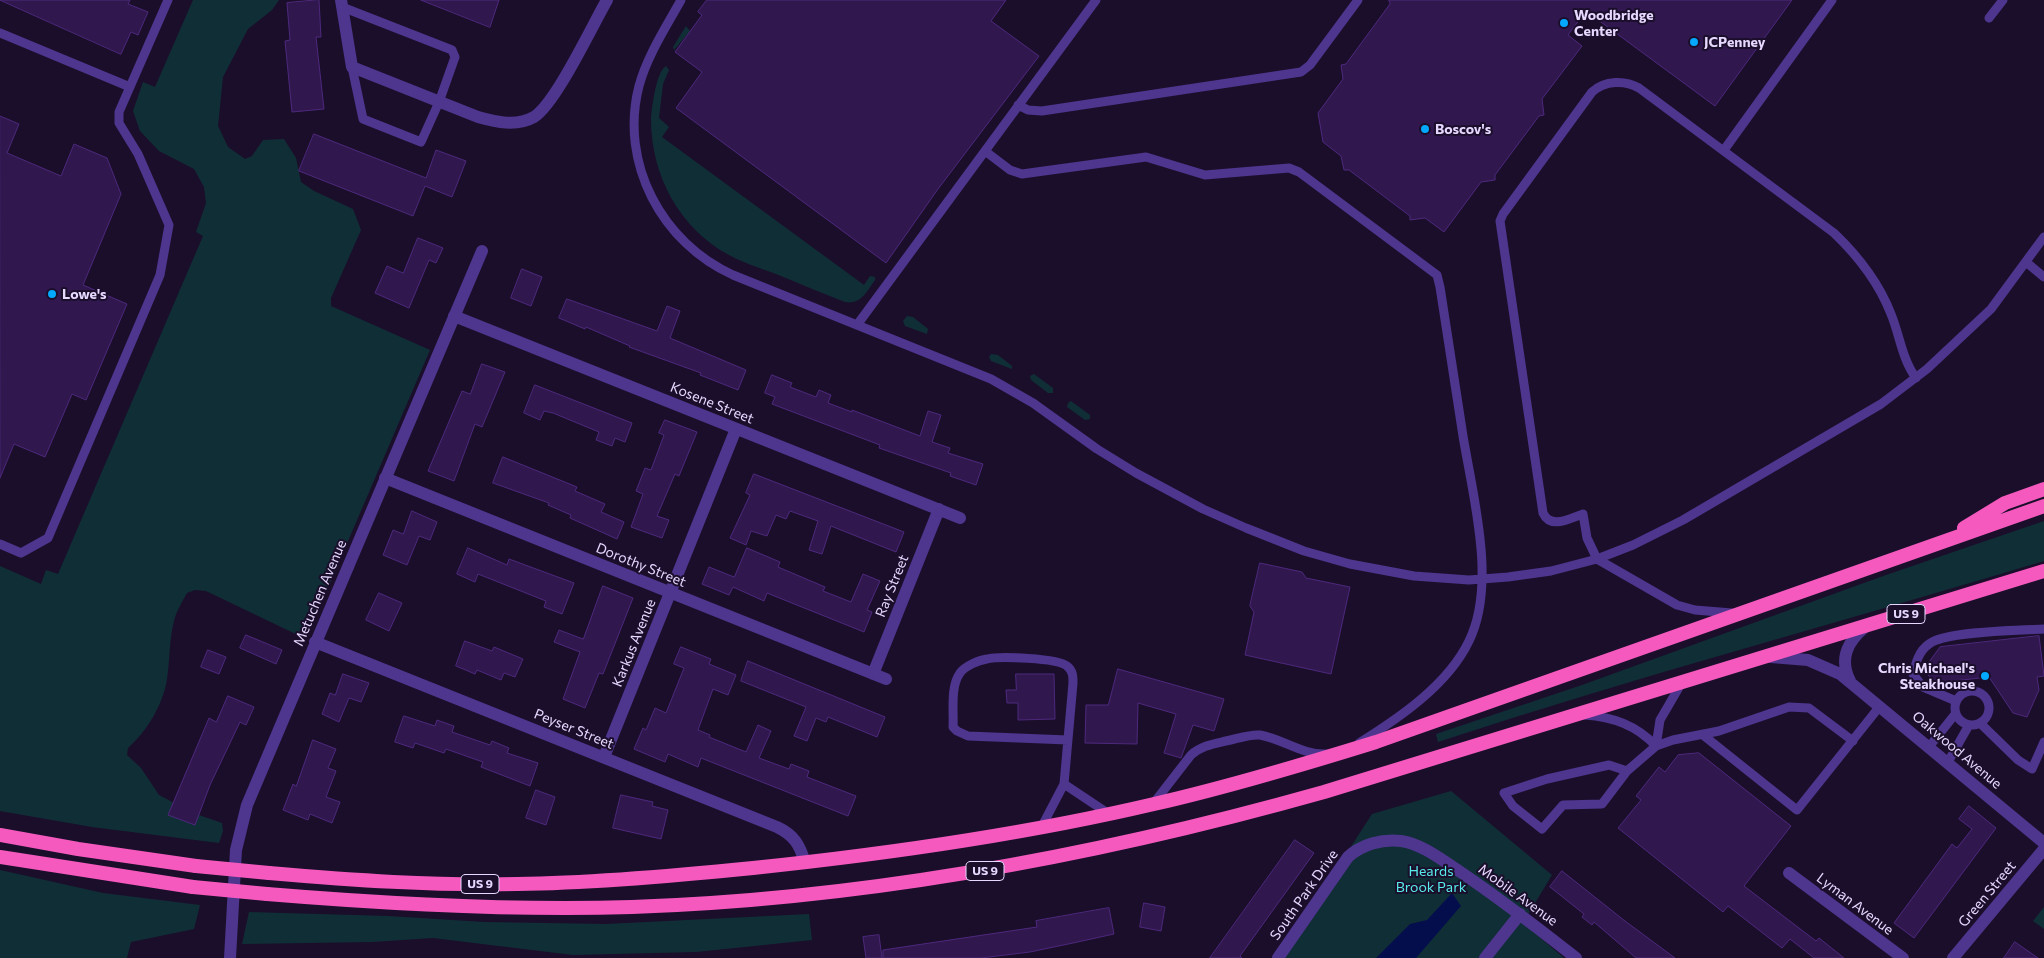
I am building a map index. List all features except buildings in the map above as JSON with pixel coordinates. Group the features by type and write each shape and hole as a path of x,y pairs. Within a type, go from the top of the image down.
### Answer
{"highway":[{"path":"1939,543 2005,503 2044,489"},
{"name":"US 9","path":"0,835 87,851 196,866 269,873 397,882 514,884 632,880 805,862 922,847 1041,828 1153,804 1264,776 1347,751 1742,614 2044,506"},
{"name":"US 9","path":"0,857 193,887 267,894 456,906 592,908 756,900 924,881 1096,850 1211,824 1324,792 1681,684 2044,571"}],"street":[{"path":"342,3 352,66 439,102 496,122 517,123 534,116 550,102 607,0"},
{"name":"Metuchen Avenue","path":"230,958 235,858 242,819 315,642 482,251"},
{"name":"Kosene Street","path":"454,316 960,518"},
{"name":"Karkus Avenue","path":"604,757 736,428"},
{"name":"Dorothy Street","path":"385,478 886,679"},
{"name":"Ray Street","path":"873,674 939,510"},
{"path":"1850,681 1844,666 1846,651 1854,636 1865,627"},
{"name":"Peyser Street","path":"315,642 786,831 798,843 805,862"},
{"name":"Oakwood Avenue","path":"1768,657 1808,660 1831,669 1850,681 2044,843"},
{"name":"Mobile Avenue","path":"1384,841 1402,842 1424,849 1520,914 1576,958"},
{"name":"South Park Drive","path":"1278,958 1348,857 1357,849 1384,841"},
{"name":"Green Street","path":"1953,958 2044,849"},
{"name":"Lyman Avenue","path":"1789,872 1903,958"},
{"path":"1485,958 1520,914"}],"lane":[{"path":"0,544 21,553 48,538 160,275 168,225 138,154 119,123 119,112 168,0"},
{"path":"681,0 646,66 634,113 634,133 640,167 657,208 684,243 712,264 1002,384 1033,403 1097,449 1142,477 1217,516 1319,556 1359,566 1429,578 1481,579 1536,573 1597,559 1633,545 1683,520 1881,404 1916,378 1991,308 2044,237"},
{"path":"856,325 1096,0"},
{"path":"1018,105 1028,110 1042,111 1301,72 1310,65 1358,0"},
{"path":"1724,150 1832,0"},
{"path":"1989,18 2002,0"},
{"path":"342,3 452,50 455,57 439,102 421,142 363,119 352,66"},
{"path":"0,33 130,87"},
{"path":"1742,614 1695,610 1677,605 1597,559 1587,538 1583,514 1553,523 1547,520 1543,513 1500,233 1501,218 1592,92 1600,86 1623,82 1640,88 1817,219 1853,254 1886,302 1904,357 1916,378"},
{"path":"984,151 1010,170 1022,174 1146,157 1205,175 1289,168 1299,172 1434,272 1440,287 1481,553 1480,602 1473,631 1458,660 1438,683 1397,718 1347,751 1321,754 1309,752 1253,735 1208,745 1198,749 1191,756 1153,804"},
{"path":"2026,262 2044,277"},
{"path":"1956,701 1923,686 1914,674 1916,659 1930,643 1986,631 2044,629"},
{"path":"1041,828 1064,784 1068,740 1073,683 1072,673 1066,665 1053,660 988,658 972,664 960,673 954,688 953,726 957,731 968,736 1068,740"},
{"path":"1656,746 1660,720 1681,684"},
{"path":"1970,690 1982,693 1989,702 1985,719 1980,723 1969,725 1959,718 1956,712 1956,701 1970,690"},
{"path":"1627,771 1609,764 1504,792 1513,806 1542,829 1563,805 1602,804 1627,771 1656,746 1673,740 1703,735 1789,707 1800,706 1817,713 1852,741"},
{"path":"1703,735 1797,810 1880,706"},
{"path":"1929,747 1956,712"},
{"path":"1577,715 1610,718 1623,722 1643,733 1656,746"},
{"path":"1980,723 2018,760 2032,768 2044,742"},
{"path":"1948,762 1969,725"},
{"path":"1064,784 1109,814"}],"green space":[{"path":"193,0 279,0 272,10 248,29 223,77 218,126 228,147 245,159 252,156 263,140 284,139 296,158 301,182 314,191 353,209 361,230 331,298 331,306 430,350 306,639 206,591 195,590 187,593 175,618 170,643 167,679 162,698 148,726 128,748 127,755 141,768 159,795 193,813 222,823 223,831 219,843 92,827 0,811 0,566 41,584 46,570 58,574 203,236 196,232 206,203 204,187 194,169 159,151 140,131 133,111 143,82 155,87"},
{"path":"686,26 690,31 674,50 673,47"},
{"path":"666,66 669,70 663,84 659,118 669,127 662,137 864,285 870,276 875,277 875,280 863,296 855,301 845,302 741,261 711,244 682,215 662,180 652,140 651,119 657,82"},
{"path":"907,316 913,317 928,329 927,334 905,326 903,321"},
{"path":"991,354 998,355 1012,366 1012,369 991,361 989,357"},
{"path":"1034,374 1053,388 1053,393 1048,393 1031,380 1030,376"},
{"path":"1071,401 1090,415 1090,419 1085,420 1067,407"},
{"path":"2044,521 2044,561 1664,672 1438,742 1436,734 1582,685 1886,575"},
{"name":"Heards Brook Park","path":"1451,791 1552,875 1523,923 1564,958 1279,958 1372,814"},
{"path":"0,870 103,893 200,905 194,929 131,942 127,958 0,958"},
{"path":"2044,907 2044,929 2033,921"},
{"path":"249,912 388,916 484,922 606,924 809,914 812,940 696,952 573,955 433,938 372,942 242,944"}],"shaded area":[{"path":"1452,893 1461,906 1416,958 1376,958 1410,924 1427,920"}],"place":[{"name":"Woodbridge Center","path":"1564,23"},
{"name":"JCPenney","path":"1694,42"},
{"name":"Boscov's","path":"1425,129"},
{"name":"Lowe's","path":"52,294"},
{"name":"Chris Michael's Steakhouse","path":"1985,676"}]}
